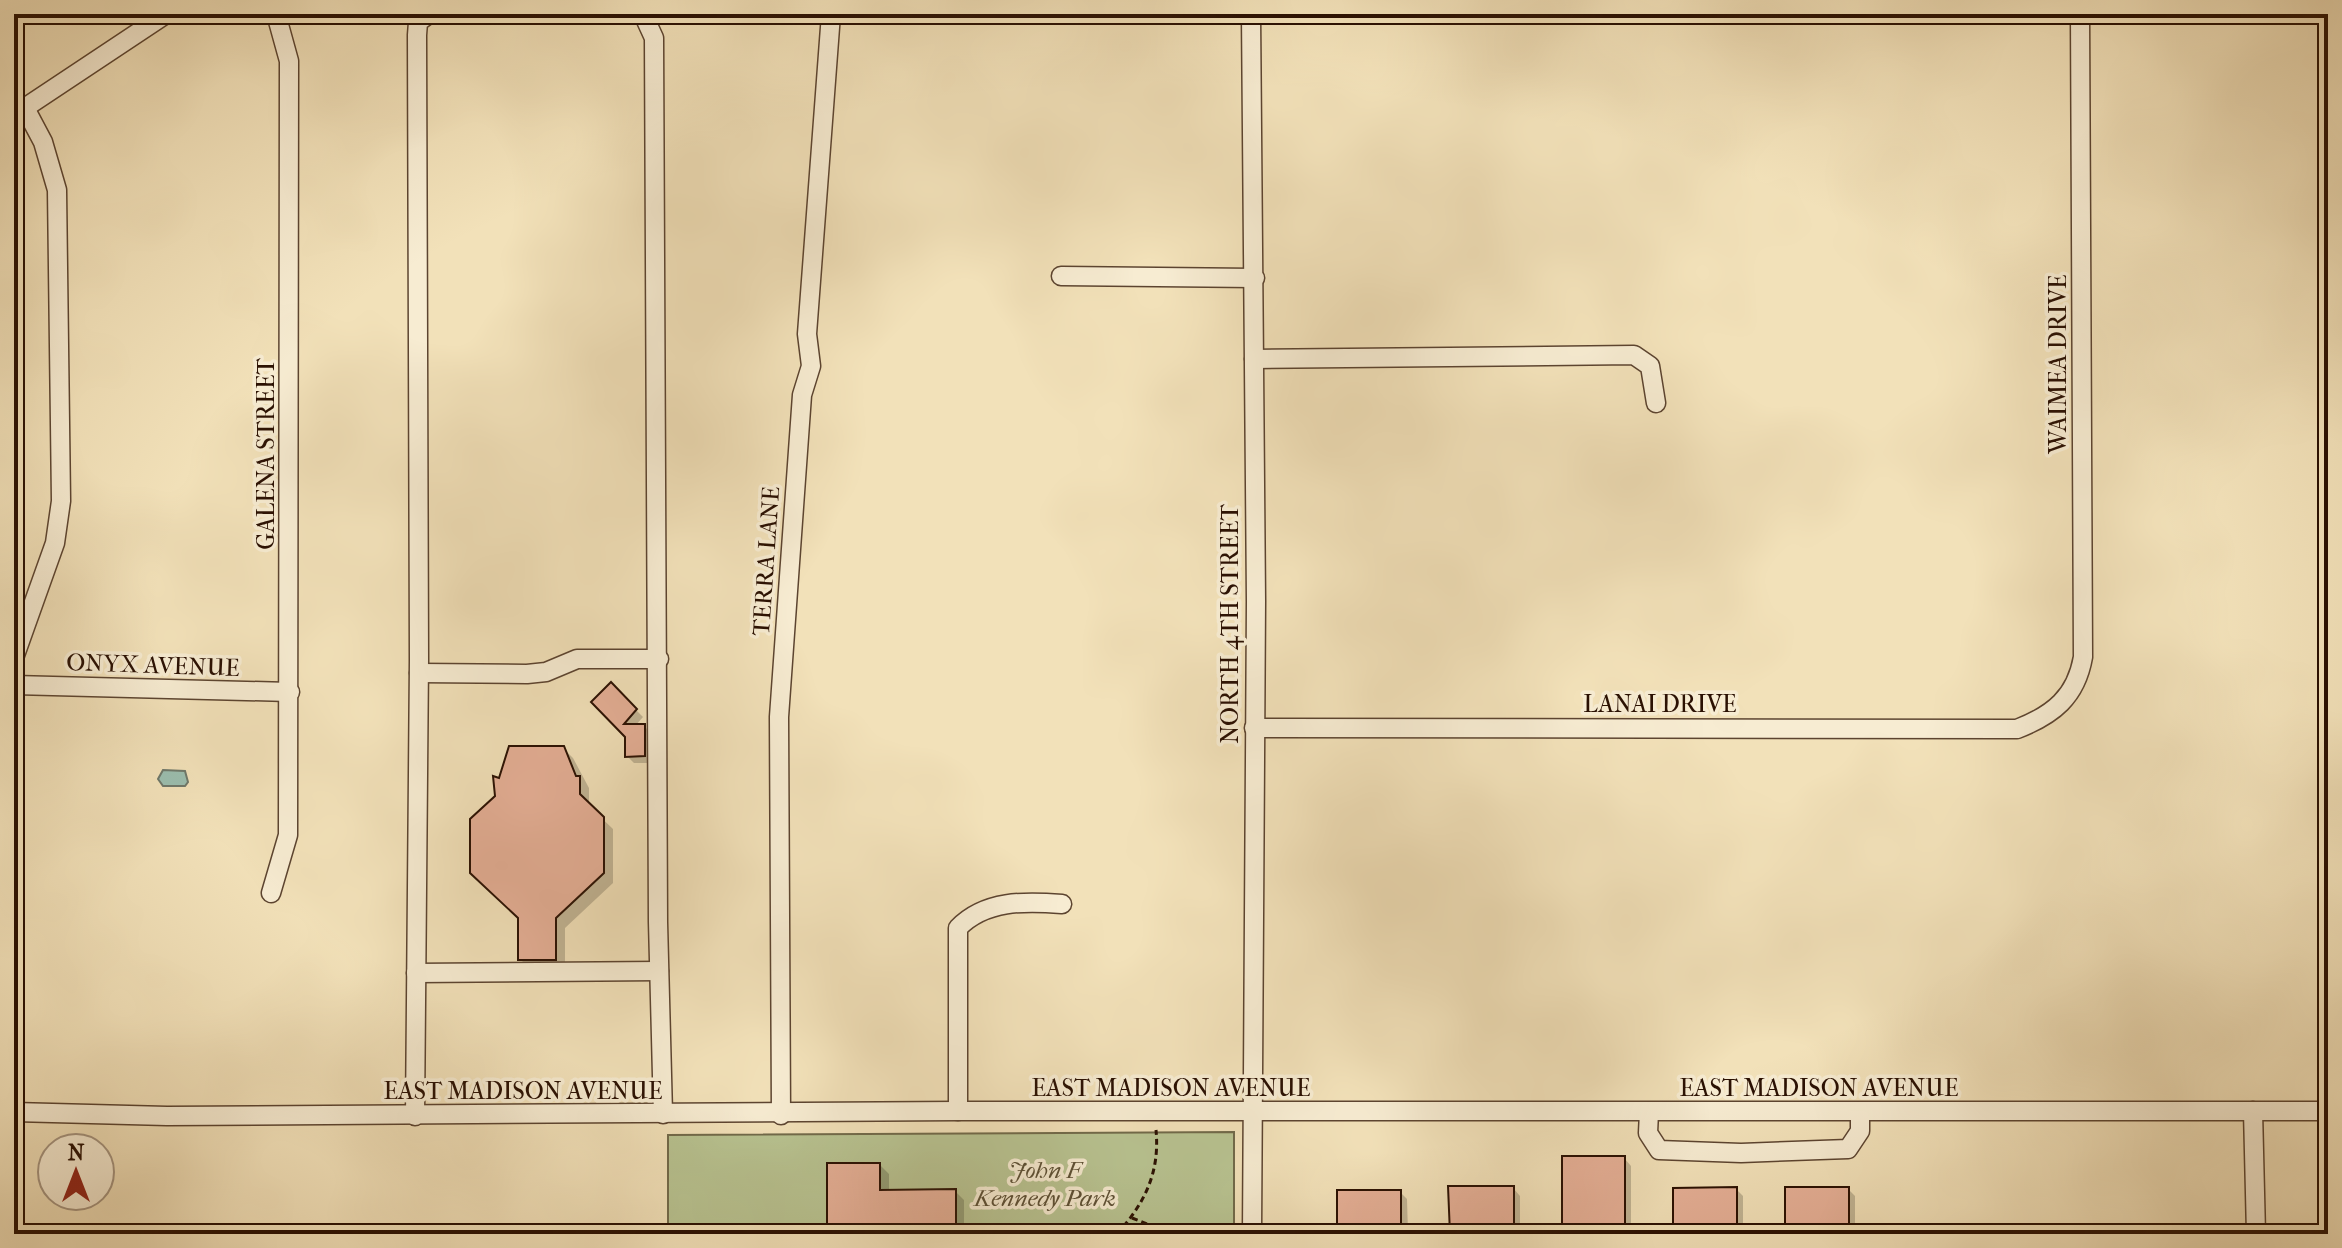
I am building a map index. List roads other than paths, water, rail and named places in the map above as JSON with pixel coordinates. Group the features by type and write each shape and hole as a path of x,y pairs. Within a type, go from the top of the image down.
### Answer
{"street":[{"path":"14,658 55,543 61,501 57,190 43,142 19,111 166,14"},
{"name":"GALENA STREET","path":"271,893 288,835 290,692 289,61 276,14"},
{"path":"415,1116 419,673 417,35 418,22 429,14"},
{"path":"643,14 654,38 659,971 663,1114"},
{"name":"TERRA LANE","path":"781,1115 779,717 802,395 811,366 807,334 831,14"},
{"name":"NORTH 4TH STREET","path":"1251,14 1255,278 1252,1234"},
{"name":"WAIMEA DRIVE","path":"2060,707 2079,678 2083,657 2080,14"},
{"path":"1061,276 1255,278"},
{"path":"1254,359 1634,355 1642,357 1650,366 1656,403"},
{"path":"419,673 527,674 546,672 577,659 659,659"},
{"name":"ONYX AVENUE","path":"14,685 290,692"},
{"name":"LANAI DRIVE","path":"1254,728 2017,729 2048,716 2060,707"},
{"path":"958,1111 958,928 970,916 1017,901 1062,904"},
{"path":"416,973 659,971"},
{"name":"EAST MADISON AVENUE","path":"14,1112 415,1116 958,1111 1155,1114 2328,1111"},
{"path":"2253,1111 2256,1234"},
{"path":"1649,1112 1648,1133 1659,1150 1741,1153 1848,1149 1860,1131 1860,1112"}],"park label":[{"name":"John F Kennedy Park","path":"1045,1184"}]}
